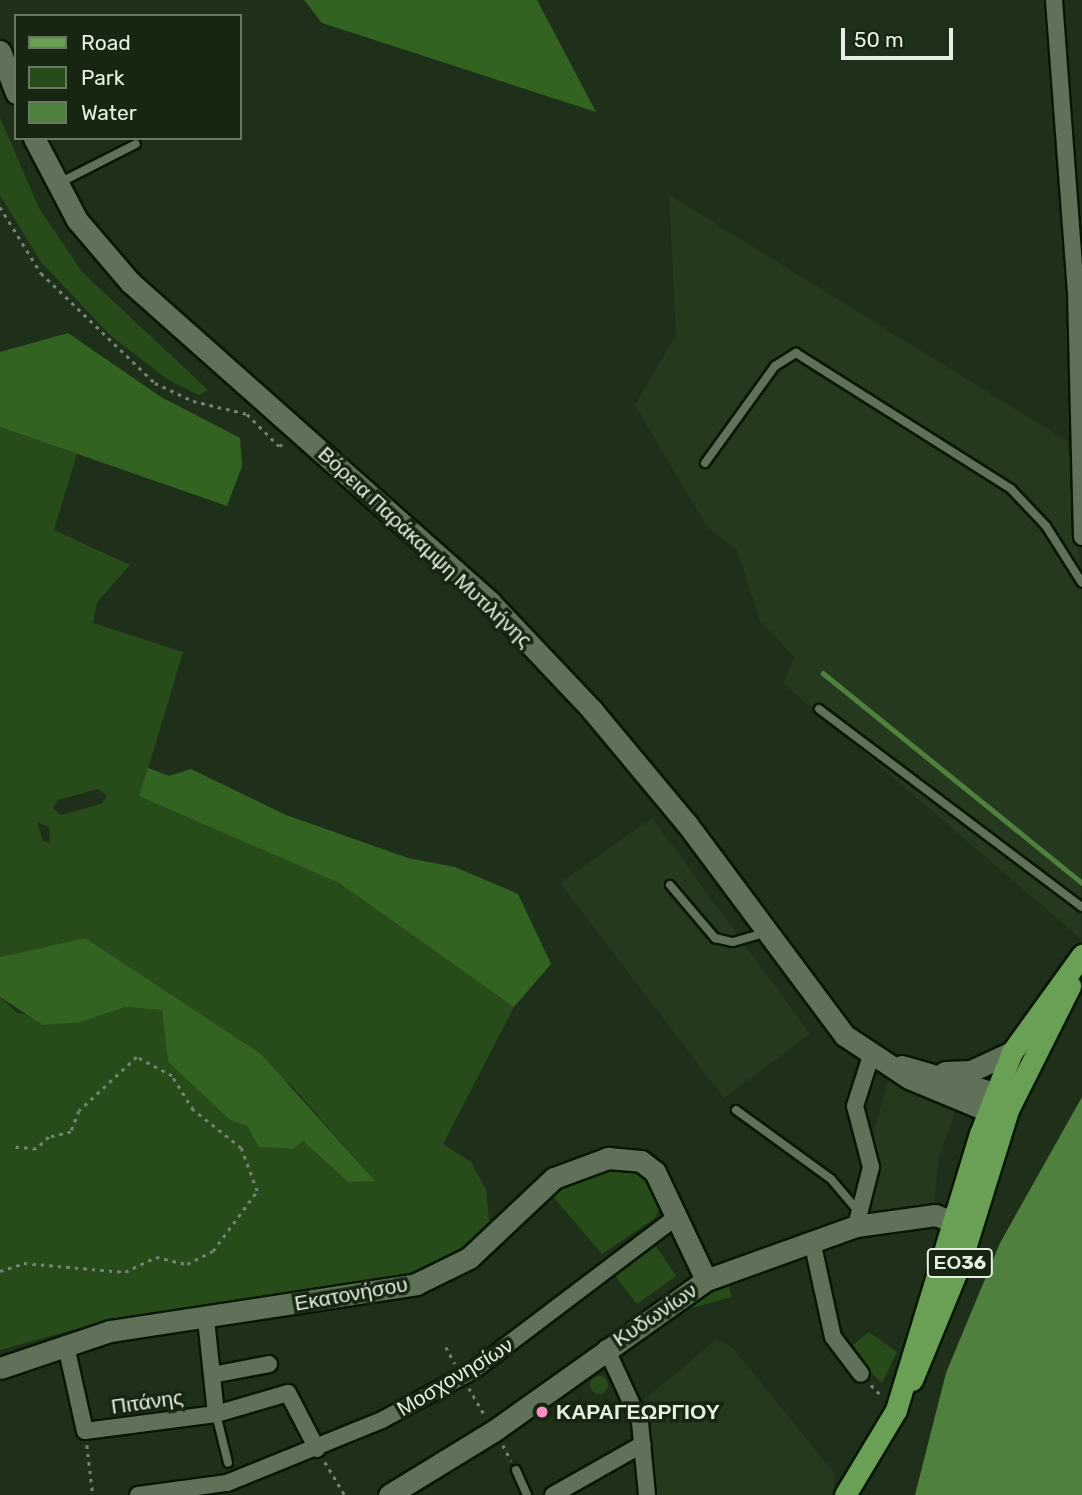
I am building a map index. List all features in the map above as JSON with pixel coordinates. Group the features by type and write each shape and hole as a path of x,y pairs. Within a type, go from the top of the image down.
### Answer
{"main road":[{"path":"0,51 14,88"},
{"name":"Βόρεια Παράκαμψη Μυτιλήνης","path":"35,140 57,185 130,282 490,602 592,710 687,824 822,1012 878,1059 997,1105"},
{"name":"ΕΟ36","path":"845,1495 896,1410 941,1318 1012,1052 1082,955"},
{"name":"ΕΟ36","path":"896,1410 954,1222 997,1105 1082,964"},
{"path":"878,1059 935,1072 971,1071 1012,1052"},
{"path":"935,1072 997,1105"},
{"name":"Εκατονήσου","path":"0,1368 110,1331 206,1319 416,1283 469,1258 554,1178 608,1158 641,1161 655,1172 675,1218"},
{"name":"Κυδωνίων","path":"389,1495 497,1434 607,1348 706,1280 811,1241 857,1219 935,1215 954,1222"},
{"path":"675,1218 706,1280"}],"street":[{"path":"1054,0 1076,292 1082,537"},
{"path":"857,1219 871,1167 855,1106 878,1059"},
{"name":"Μοσχονησίων","path":"138,1495 227,1483 317,1449 474,1370 675,1218"},
{"path":"811,1241 833,1337 861,1374"},
{"path":"206,1319 216,1413"},
{"name":"Πιτάνης","path":"66,1346 85,1431 216,1413 288,1393 317,1449"},
{"path":"607,1348 643,1444 648,1495"},
{"path":"212,1375 269,1364"},
{"path":"553,1495 643,1444"}],"lane":[{"path":"57,185 136,144"},
{"path":"705,463 775,366 796,353 1012,489 1046,526 1082,583"},
{"path":"818,709 1082,907"},
{"path":"670,885 715,938 733,943 765,933"},
{"path":"736,1110 823,1173 857,1219"},
{"path":"216,1413 228,1463"},
{"path":"516,1470 527,1495"}],"path":[{"path":"0,207 41,273 155,383 192,401 247,414 279,446 303,433"},
{"path":"0,1271 24,1263 125,1272 156,1256 187,1265 213,1251 257,1191 241,1148 193,1110 172,1076 137,1057 88,1101 71,1132 49,1137 36,1149 13,1147"},
{"path":"861,1374 896,1410"},
{"path":"85,1431 93,1495"},
{"path":"497,1434 516,1470"},
{"path":"317,1449 345,1495"}],"shaded area":[{"path":"304,0 537,0 596,112 322,23"},
{"path":"669,195 1067,441 1082,584 1081,939 784,684 794,657 760,621 737,550 707,527 635,405 676,335"},
{"path":"68,333 161,397 240,438 242,466 227,506 0,427 0,352"},
{"path":"148,768 169,776 191,769 286,815 408,858 455,867 518,894 551,964 514,1007 339,883 139,796"},
{"path":"652,818 810,1034 724,1098 560,883"},
{"path":"85,938 261,1054 375,1181 348,1182 303,1141 293,1149 259,1147 247,1126 230,1120 168,1062 162,1010 125,1007 81,1022 43,1025 0,997 0,957"},
{"path":"889,1074 957,1106 939,1158 933,1213 865,1216 875,1172 874,1133"},
{"path":"717,1339 733,1348 835,1474 833,1495 654,1495 645,1399"}],"green space":[{"path":"0,118 39,208 82,272 208,390 199,395 167,379 111,336 41,262 0,195"},
{"path":"0,427 77,454 54,530 130,565 97,602 93,623 183,652 140,796 339,883 514,1007 443,1144 471,1162 486,1190 490,1228 461,1254 391,1283 101,1322 0,1350 0,997 17,1013 81,1022 125,1007 162,1010 168,1062 230,1120 247,1126 259,1147 293,1149 303,1141 348,1182 366,1171 291,1085 85,938 0,957","holes":["98,789 107,796 101,804 61,815 53,808 58,800","37,822 49,827 50,843 43,841"]},
{"path":"617,1164 645,1168 665,1196 655,1218 602,1254 550,1193"},
{"path":"656,1246 676,1276 637,1304 615,1276"},
{"path":"728,1284 732,1297 662,1316"},
{"path":"869,1332 897,1352 882,1383 847,1350"},
{"path":"599,1376 605,1379 608,1385 605,1391 599,1394 593,1391 590,1385 593,1379"}],"water":[{"path":"1082,1097 1082,1495 915,1495 946,1373 1000,1243"}],"waterway":[{"path":"823,673 1082,883"}],"place":[{"name":"ΚΑΡΑΓΕΩΡΓΙΟΥ","path":"542,1412"}]}
